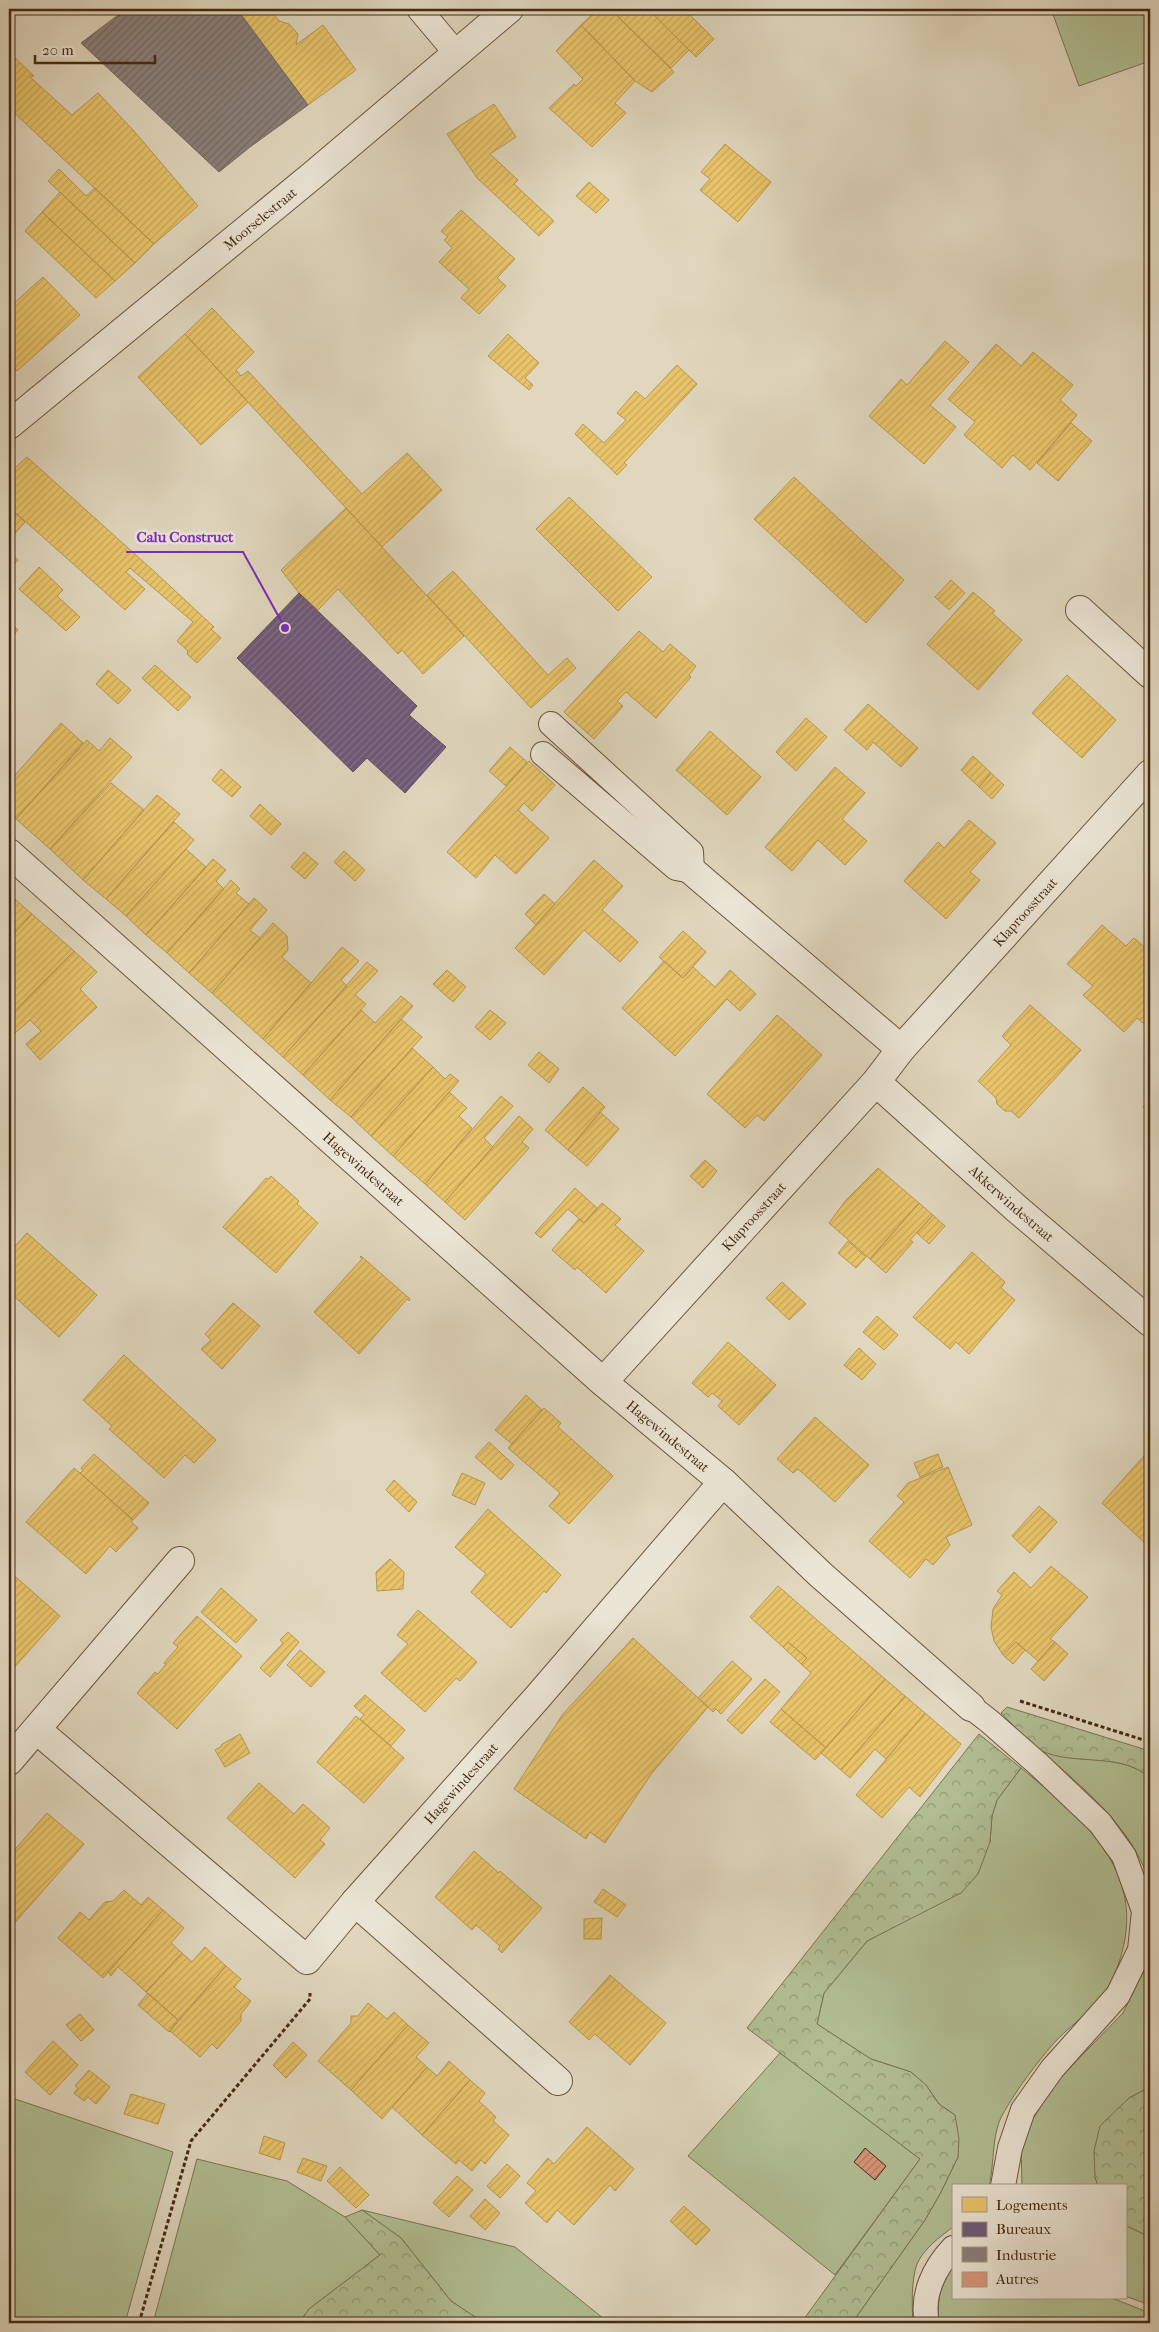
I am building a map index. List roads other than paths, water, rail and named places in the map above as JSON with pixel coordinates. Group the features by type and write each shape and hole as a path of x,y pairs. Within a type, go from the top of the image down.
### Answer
{"street":[{"name":"Moorselestraat","path":"9,425 313,176 509,9"},
{"path":"1080,610 1150,674"},
{"name":"Klaproosstraat","path":"603,1382 876,1082 900,1049 1150,774"},
{"name":"Hagewindestraat","path":"9,853 603,1382 722,1482 821,1575 970,1708"},
{"path":"692,870 900,1049"},
{"name":"Akkerwindestraat","path":"876,1082 1017,1209 1150,1322"},
{"name":"Hagewindestraat","path":"37,1730 307,1960 355,1902 536,1699 722,1482"},
{"path":"9,1761 180,1561"},
{"path":"355,1902 558,2081"}],"lane":[{"path":"419,9 456,53"},
{"path":"543,754 676,868 692,870 691,852 551,724"},
{"path":"970,1708 989,1721 1038,1764 1100,1823 1124,1856 1144,1911 1140,1950 1118,1996 1052,2069 1023,2110 1010,2148 1003,2184"},
{"path":"927,2323 927,2292 940,2262 952,2249"}],"place":[{"name":"Calu Construct","path":"285,628"}]}
